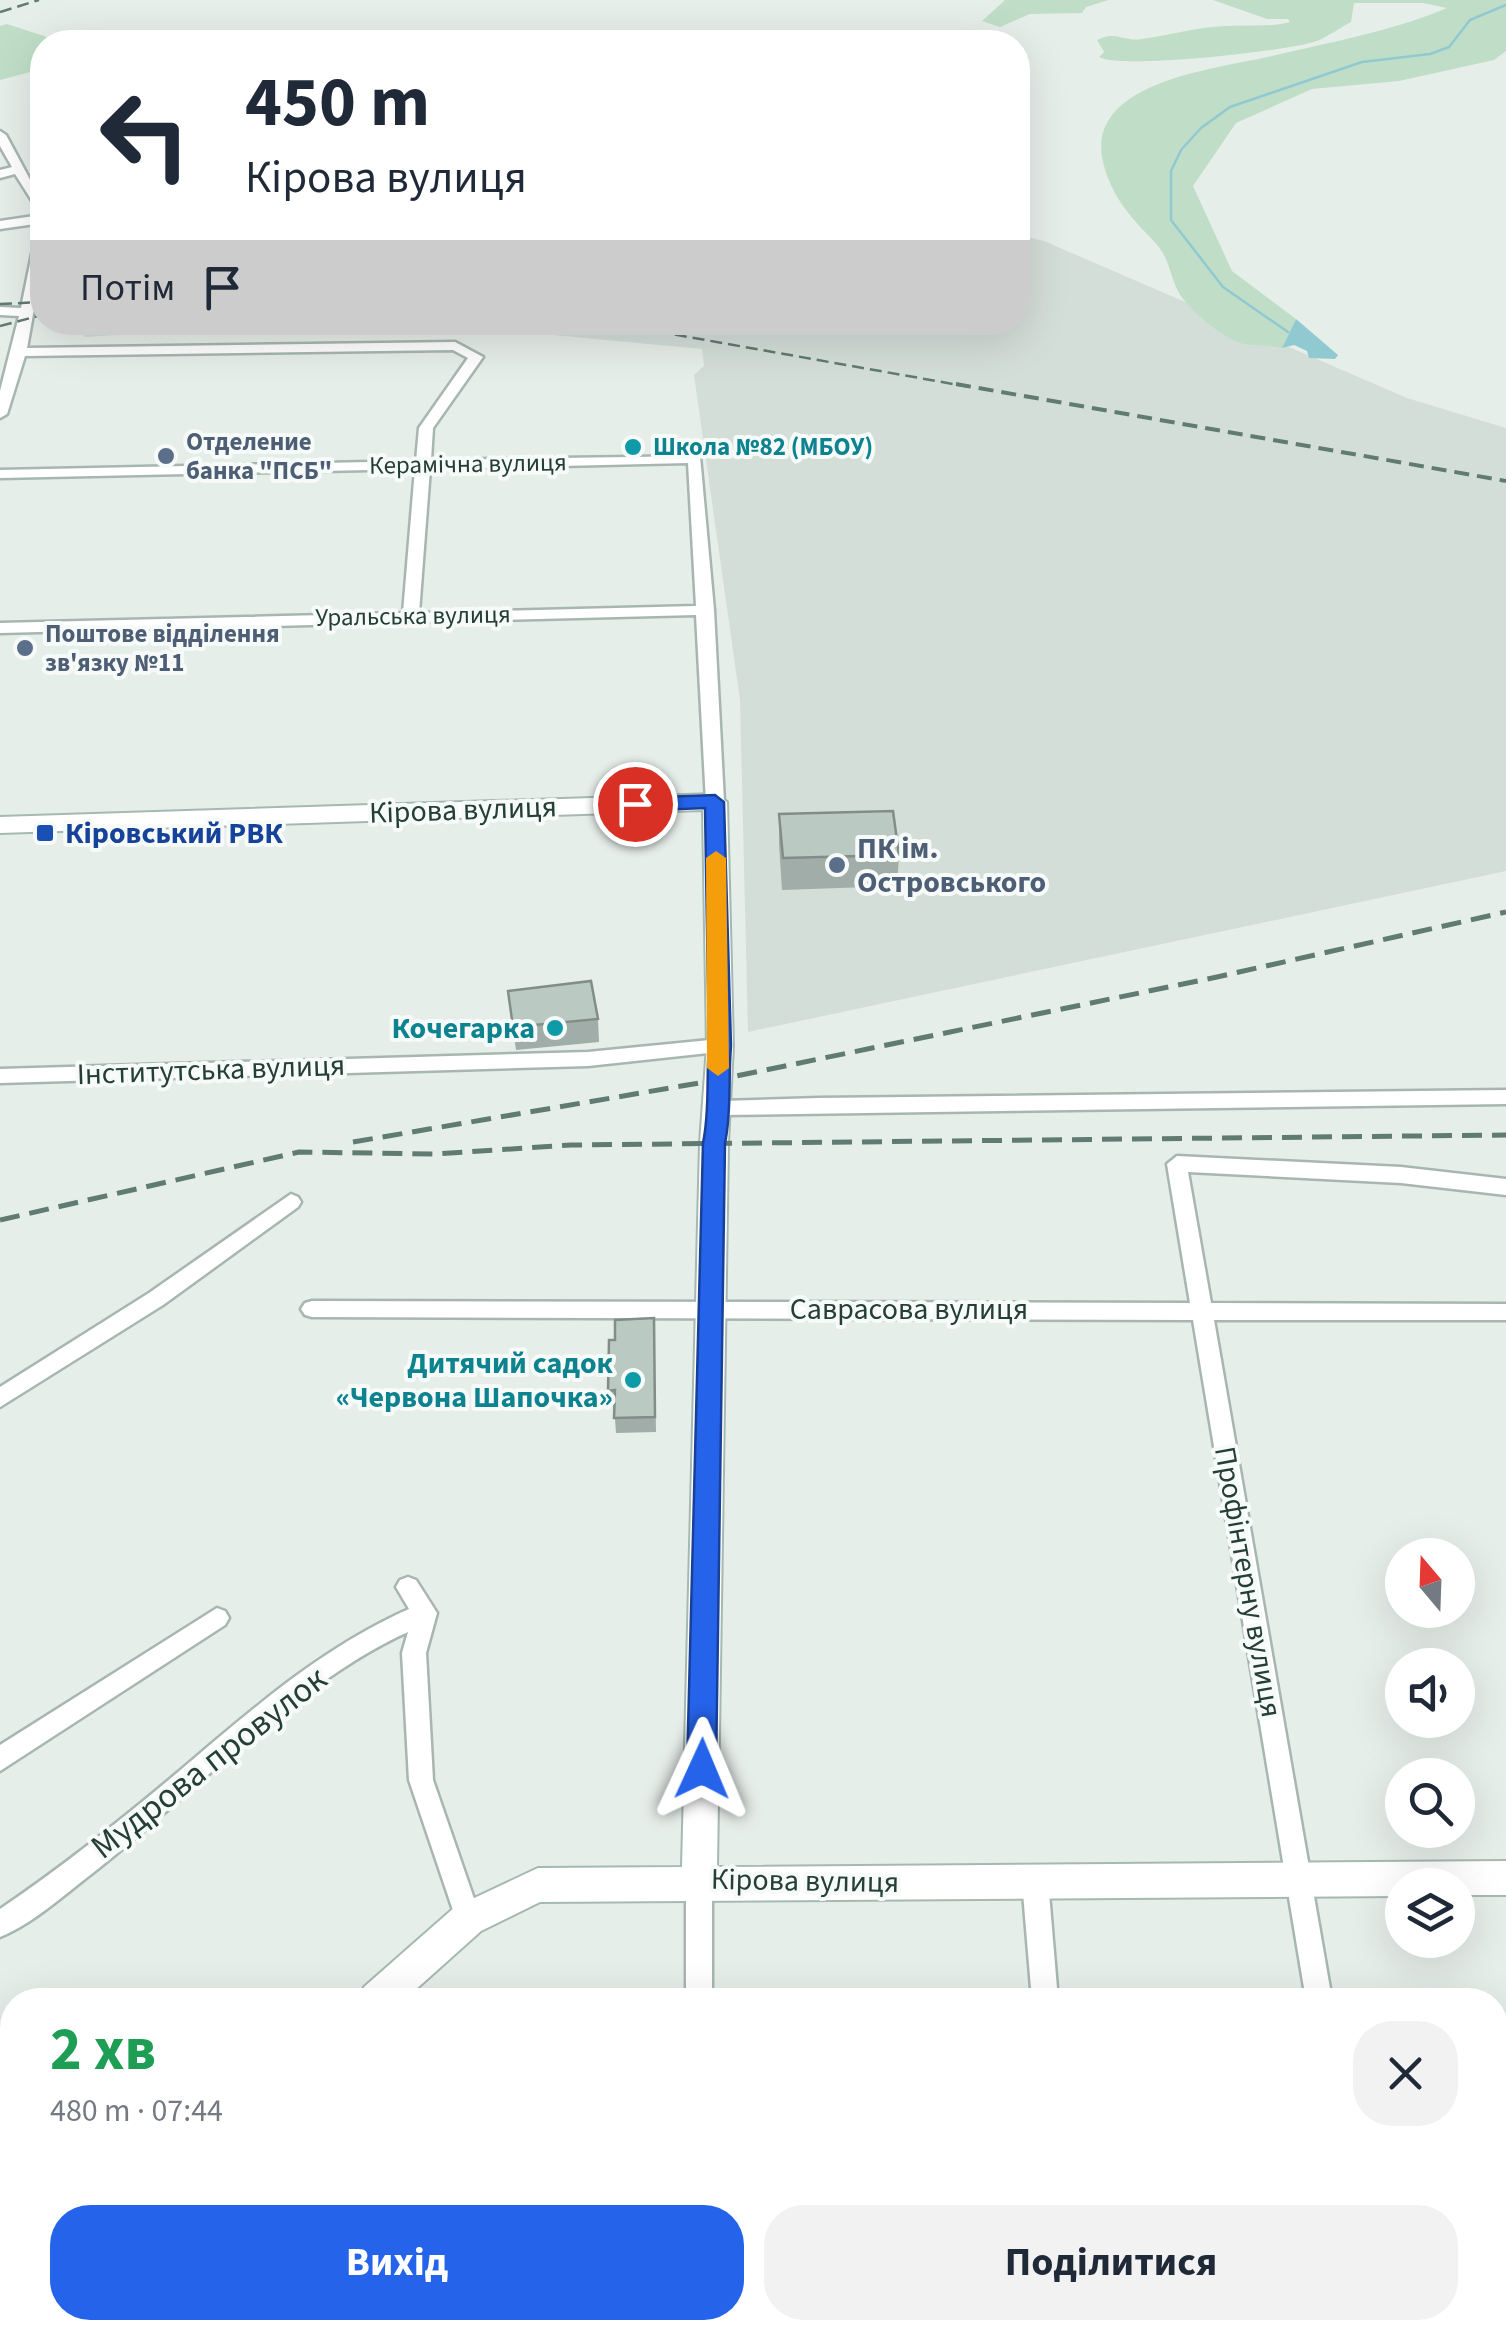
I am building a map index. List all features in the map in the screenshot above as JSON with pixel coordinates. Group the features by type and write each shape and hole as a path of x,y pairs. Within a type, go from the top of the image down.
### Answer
{"main road":[{"name":"Кірова вулиця","path":"0,824 715,802 720,1046 717,1080 721,1108 714,1143 699,1884 1506,1878"},
{"path":"394,1988 468,1919 538,1885 699,1884"}],"street":[{"path":"0,136 30,190"},
{"path":"0,174 20,169"},
{"path":"0,225 30,218"},
{"path":"0,414 30,301"},
{"path":"0,311 27,312"},
{"path":"19,352 454,346 476,356 426,428 411,615"},
{"name":"Керамічна вулиця","path":"0,474 695,460 706,610"},
{"path":"706,610 715,802"},
{"name":"Уральська вулиця","path":"0,628 706,610"},
{"name":"Інститутська вулиця","path":"0,1076 588,1059 720,1046"},
{"path":"721,1108 900,1102 1506,1097"},
{"name":"Профінтерну вулиця","path":"1318,1988 1176,1164 1402,1174 1506,1187"},
{"path":"0,1398 156,1299 291,1202"},
{"name":"Саврасова вулиця","path":"312,1309 1506,1313"},
{"path":"408,1586 425,1612 414,1653 422,1780 468,1919"},
{"name":"Мудрова провулок","path":"0,1924 145,1816 281,1700 391,1626 425,1612"},
{"path":"0,1759 217,1618"},
{"path":"1035,1881 1044,1988"},
{"path":"699,1884 699,1988"}],"shaded area":[{"path":"1030,238 1407,398 1506,428 1506,871 748,1032 740,700 694,375 704,366 702,349 552,335 1030,335"}],"green space":[{"path":"1005,0 1109,0 1086,7 1082,13 1030,14 1000,27 982,21"},
{"path":"1213,0 1506,0 1506,51 1494,60 1399,81 1312,89 1236,123 1193,186 1232,271 1296,319 1282,348 1244,344 1226,336 1180,295 1163,254 1127,211 1107,176 1102,137 1112,115 1132,97 1188,74 1361,35 1447,8 1423,3 1354,3 1351,22 1321,39 1300,45 1170,60 1099,57 1104,52 1097,40 1109,36 1136,39 1204,28 1290,22 1267,19"},
{"path":"7,24 30,32 30,72 0,80 0,26"}],"water":[{"path":"1296,319 1338,355 1335,359 1309,358 1307,351 1294,345 1282,348"}],"building":[{"path":"893,811 899,855 783,858 779,814"},
{"path":"591,981 598,1019 513,1027 508,991"},
{"name":"Дитячий садок «Червона Шапочка»","path":"654,1318 655,1417 614,1418 615,1390 608,1391 609,1340 615,1340 615,1320"}],"waterway":[{"path":"1288,332 1223,287 1171,220 1171,171 1181,150 1201,128 1230,107 1362,62 1430,54 1449,47 1470,20 1506,5"}],"railway":[{"path":"0,12 39,0"},
{"path":"0,304 30,303"},
{"path":"0,326 30,318"},
{"path":"677,335 970,387"},
{"path":"956,384 1506,481"},
{"path":"353,1142 717,1080 1217,977 1506,912"},
{"path":"0,1220 299,1152 436,1154 571,1145 1506,1135"}],"slow traffic":[{"path":"716,858 718,1068"}],"place":[{"name":"Школа №82 (МБОУ)","path":"633,447"},
{"name":"Отделение банка \"ПСБ\"","path":"166,456"},
{"name":"Поштове відділення зв'язку №11","path":"25,648"},
{"name":"Кіровський РВК","path":"45,833"},
{"name":"ПК ім. Островського","path":"837,865"},
{"name":"Кочегарка","path":"555,1028"},
{"name":"Дитячий садок «Червона Шапочка»","path":"633,1380"}],"route":[{"path":"635,804 715,802 720,1046 717,1080 721,1108 714,1143 702,1769"}]}
